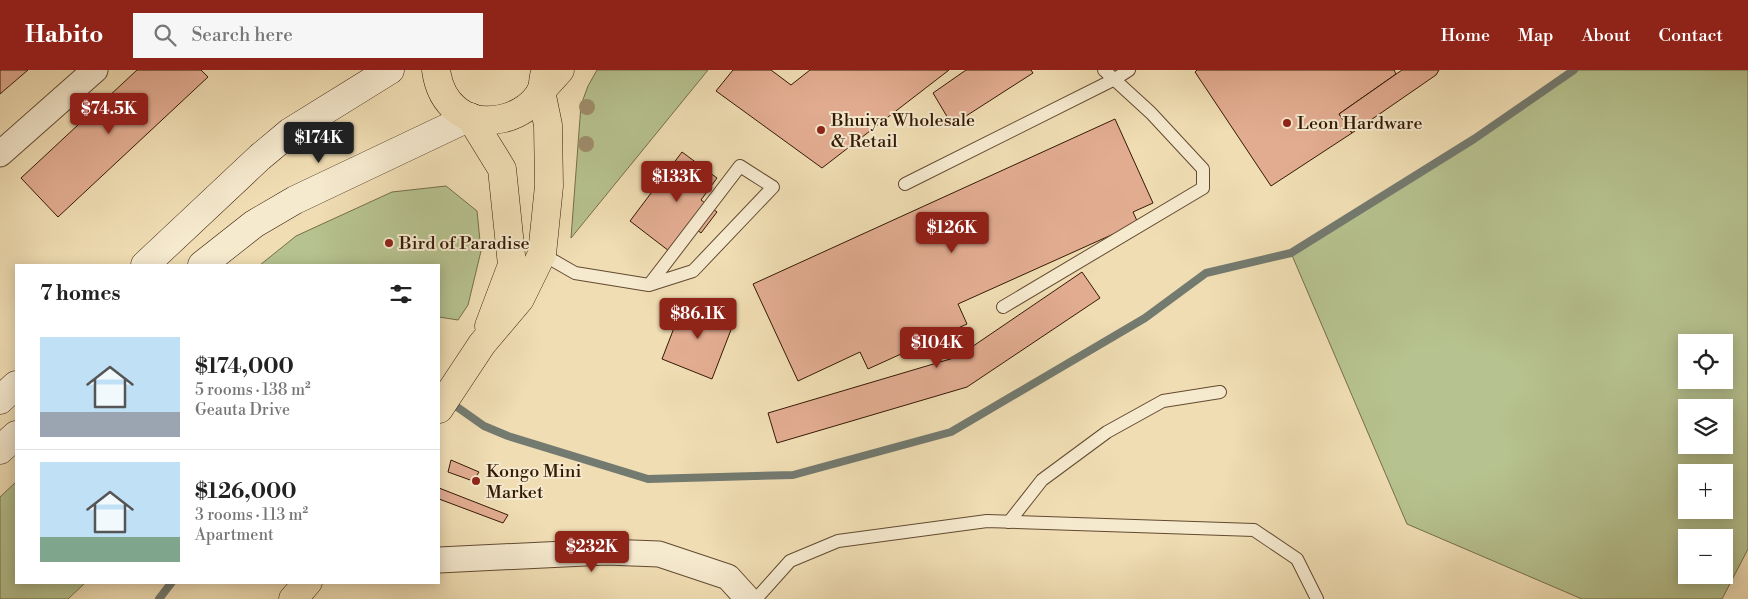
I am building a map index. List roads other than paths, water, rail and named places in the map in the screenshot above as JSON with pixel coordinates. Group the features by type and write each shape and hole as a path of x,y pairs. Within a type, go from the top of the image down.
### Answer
{"highway":[{"path":"436,70 438,83 446,99 457,110 470,117 491,121 513,116 531,104 543,80 560,70"},
{"path":"440,407 482,344 520,299 542,254 549,177 548,125 543,80"},
{"path":"470,117 502,169 512,264 482,344"},
{"path":"293,599 306,584"}],"main road":[{"path":"146,264 246,170 290,132 390,70"},
{"path":"203,264 254,224 288,204 319,187 373,164 470,117"},
{"path":"0,400 15,386"},
{"path":"0,450 15,436"}],"street":[{"path":"0,154 95,70"},
{"path":"440,560 606,552 659,554 728,577 748,599"}],"lane":[{"path":"1003,307 1203,188 1203,168 1151,113 1104,70"},
{"path":"905,184 1115,80 1129,70"},
{"path":"542,254 575,273 649,285 693,271 773,187 740,166 649,285"},
{"path":"1009,522 1042,480 1107,432 1163,401 1220,392"},
{"path":"756,599 790,560 838,541 987,521 1254,530 1297,559 1316,599"}],"waterway":[{"path":"450,402 484,426 508,436 648,479 793,475 951,432 1145,318 1206,273 1291,253 1474,139 1574,70"},
{"path":"159,599 170,584"}],"place":[{"name":"Leon Hardware","path":"1287,123"},
{"name":"Bhuiya Wholesale & Retail","path":"821,130"},
{"name":"Bird of Paradise","path":"389,243"},
{"name":"Kongo Mini Market","path":"476,481"}]}
